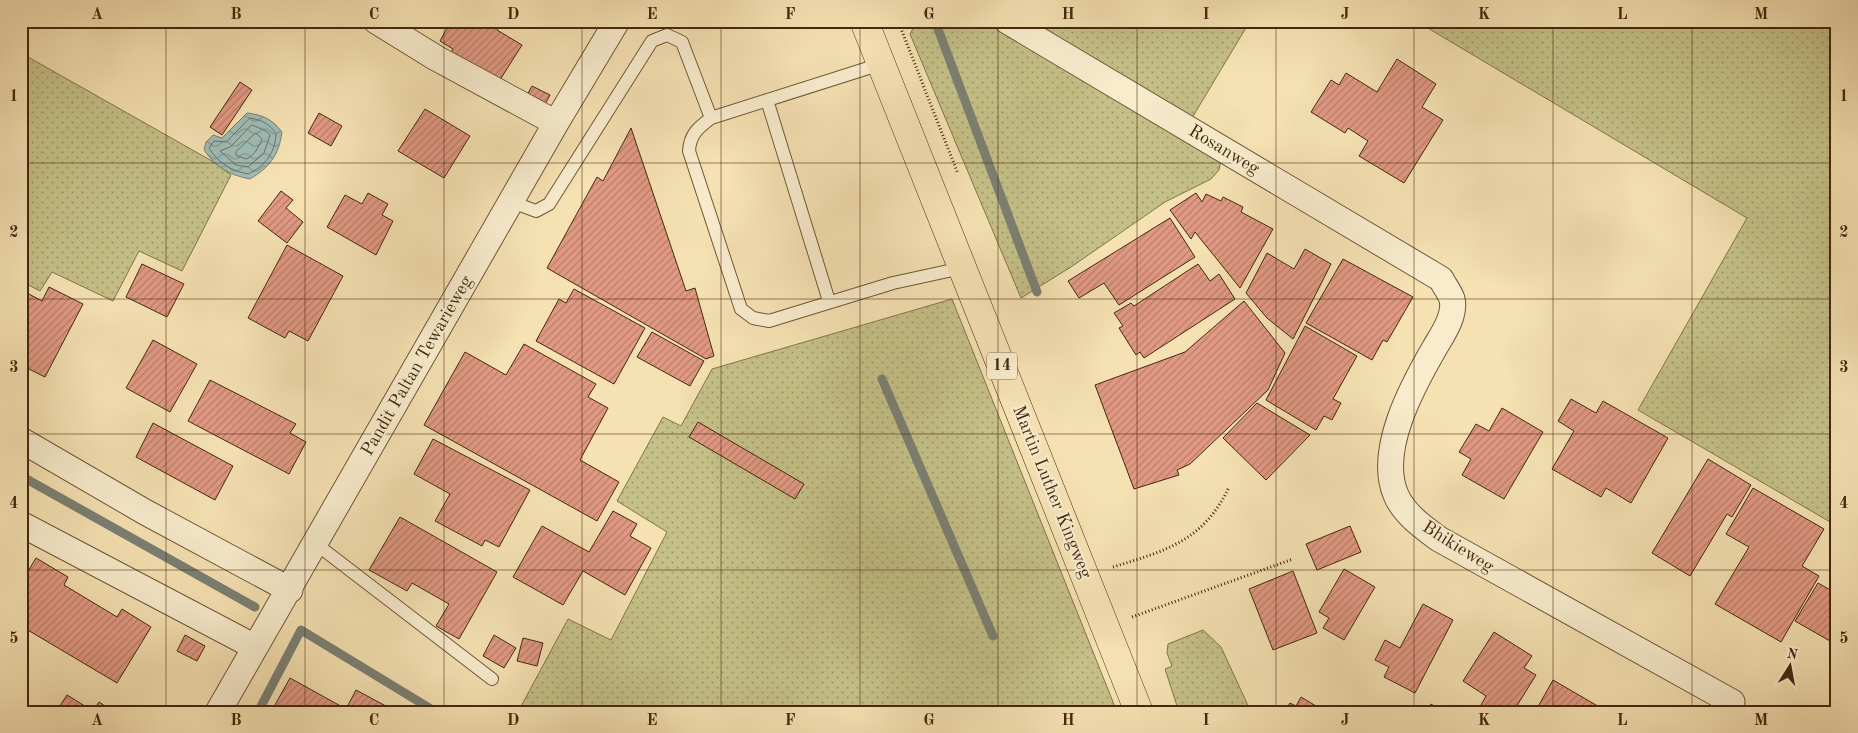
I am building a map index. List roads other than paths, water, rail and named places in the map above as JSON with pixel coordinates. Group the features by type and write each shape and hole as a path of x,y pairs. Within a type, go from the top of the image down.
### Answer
{"main road":[{"name":"Martin Luther Kingweg","path":"864,21 1139,712"}],"street":[{"path":"376,21 436,58 556,123"},
{"name":"Pandit Paltan Tewarieweg","path":"218,712 255,646 290,590 556,123 617,21"},
{"name":"Rosanweg","path":"1007,21 1441,279"},
{"name":"Bhikieweg","path":"1441,279 1452,300 1448,324 1407,400 1393,444 1390,474 1396,496 1405,510 1439,539 1732,702"},
{"path":"21,440 145,512 290,590"},
{"path":"21,524 255,646"}],"lane":[{"path":"512,202 536,211 549,204 652,41 667,35 682,42 711,118"},
{"path":"881,64 711,118 695,131 690,139 690,152 742,309 753,318 769,321 830,301 962,268"},
{"path":"767,100 830,301"},
{"path":"316,544 492,679"}],"water":[{"path":"247,113 267,118 282,132 276,154 272,160 263,170 250,179 224,169 213,161 204,150 206,142 213,135 222,138"}],"waterway":[{"path":"935,21 1037,292"},
{"path":"882,379 993,636"},
{"path":"21,476 255,607"},
{"path":"258,712 301,630 436,712"}]}
